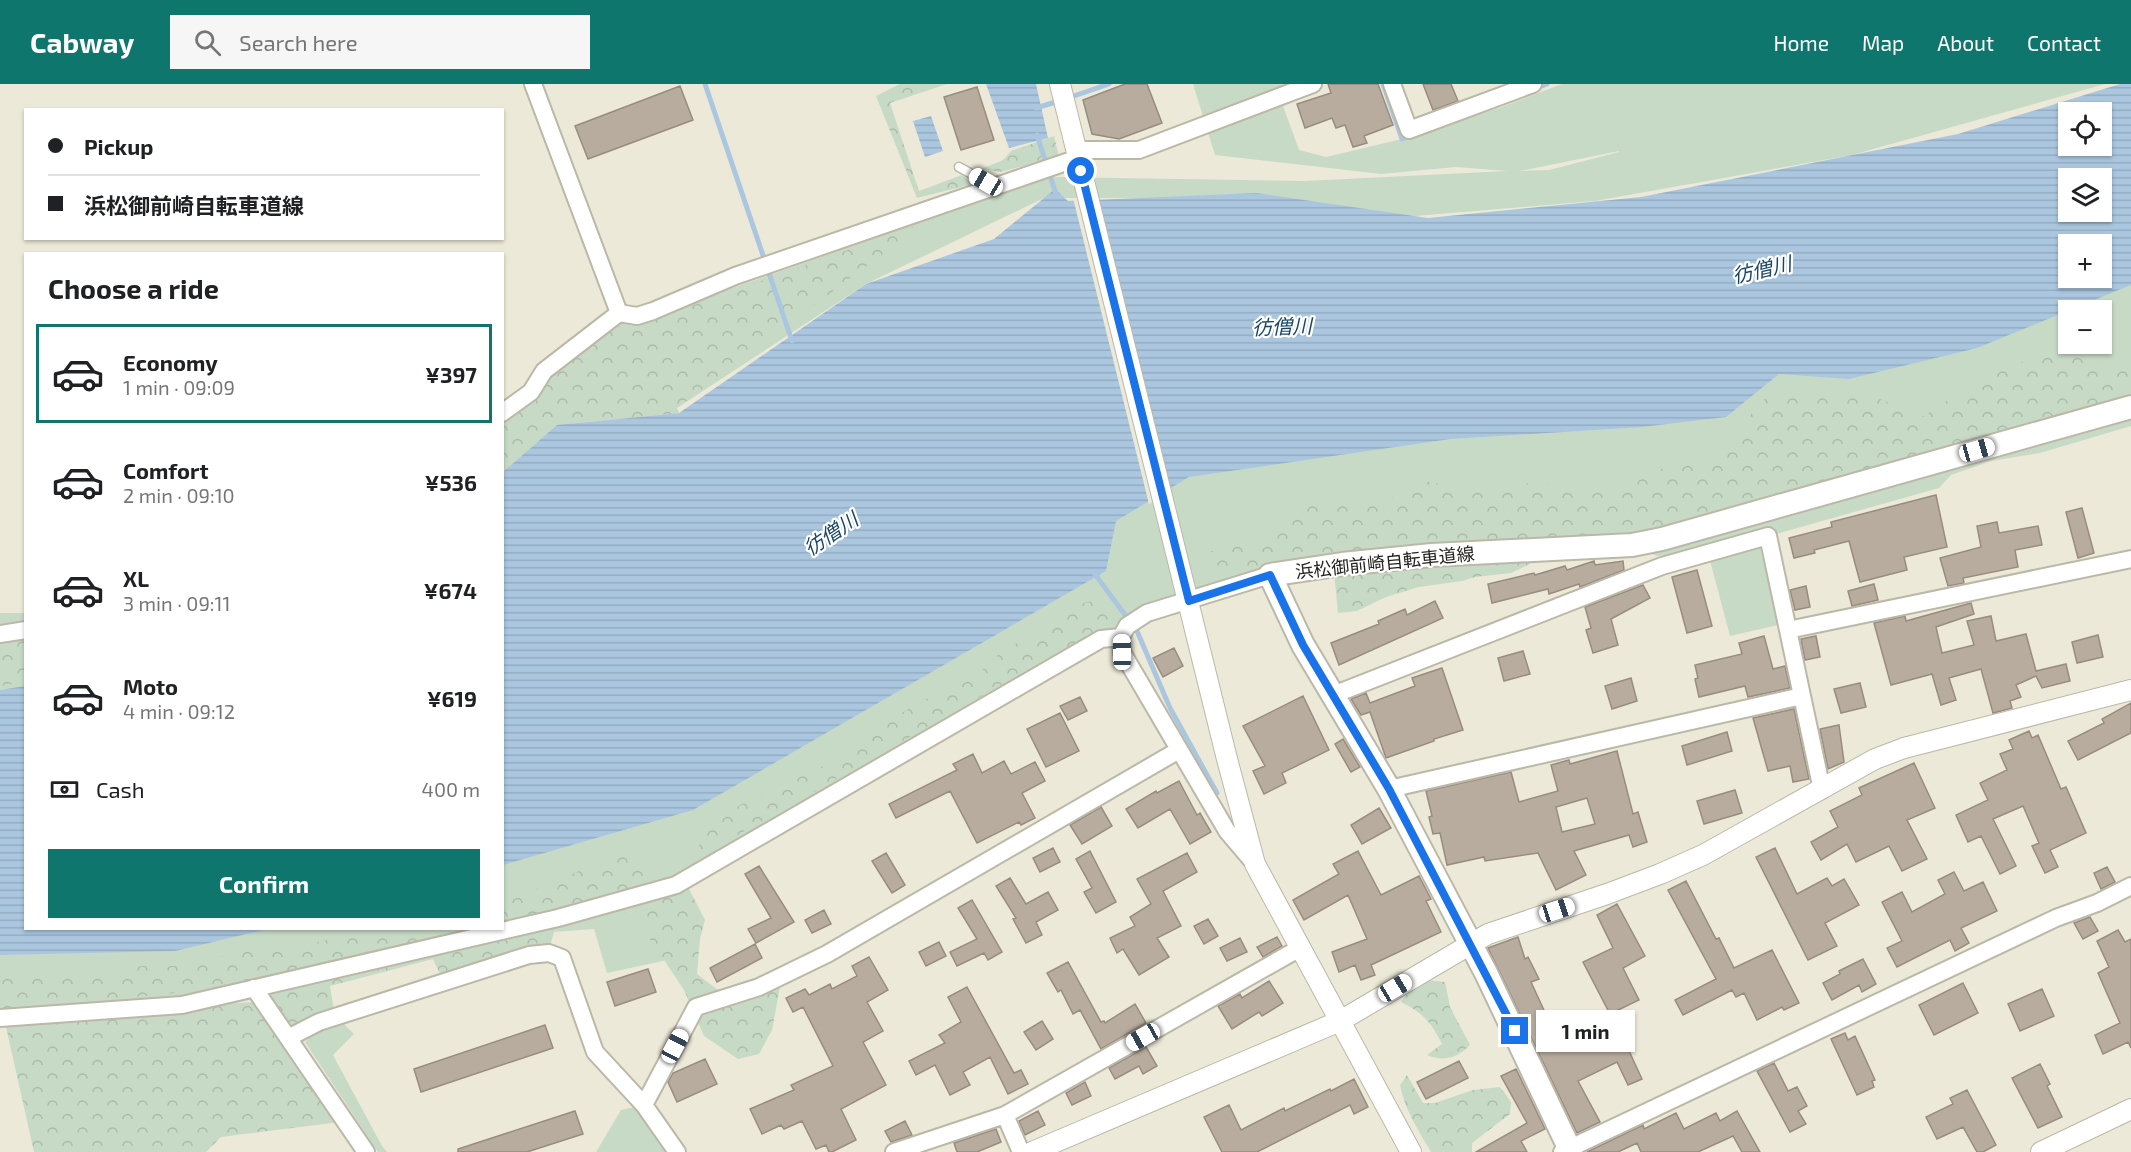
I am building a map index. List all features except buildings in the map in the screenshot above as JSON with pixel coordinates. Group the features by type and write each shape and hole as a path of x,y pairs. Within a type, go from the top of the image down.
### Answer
{"main road":[{"name":"浜松御前崎自転車道線","path":"1567,1151 1506,1012 1389,789 1303,645 1270,575 1411,557 1642,543 2131,407"}],"street":[{"path":"533,84 619,313"},
{"path":"1060,84 1255,864"},
{"path":"504,412 531,392 544,371 619,313 637,316 653,311 735,276 988,188 1078,159 1139,150 1313,84"},
{"path":"1392,84 1408,130 1533,84"},
{"path":"1333,695 1662,566 1768,536 1822,790"},
{"path":"1788,630 2131,559"},
{"path":"1270,575 1187,594 1147,613 1126,626 1121,637 1122,652 1227,831 1255,864 1411,1152"},
{"path":"0,634 24,630"},
{"path":"0,1018 182,1005 558,918 676,885 1101,639 1121,637"},
{"path":"1032,1152 1340,1021 1488,934 1607,894 1703,855 1875,759 1904,748 2131,690"},
{"path":"1389,789 1802,696"},
{"path":"644,1105 696,1007 759,987 827,954 1179,750"},
{"path":"1567,1151 2056,918 2097,903 2131,886"},
{"path":"894,1152 1005,1115 1300,948"},
{"path":"288,1038 344,1014 529,955 549,953 562,958 595,1053 644,1105 677,1152"},
{"path":"254,988 366,1152"},
{"path":"2041,1152 2131,1109"},
{"path":"1005,1115 1021,1152"}],"lane":[{"path":"959,167 986,182 988,188"}],"green space":[{"path":"900,84 947,84 890,103 919,191 962,175 973,184 917,198 876,96"},
{"path":"1193,84 1297,84 1283,106 1299,150 1326,157 1402,139 1502,107 1562,84 2105,84 1852,155 1595,201 1415,216 1146,198 1044,198 866,284 677,408 570,424 504,478 504,414 633,323 1029,184 1055,177 1305,181 1507,171 1456,167 1381,174 1215,155","holes":["1619,151 1549,170 1520,171"]},
{"path":"1054,136 1059,157 1000,172 981,169 1003,160 1011,151"},
{"path":"924,223 677,408 679,413 557,425 504,464 504,416 617,319 638,325"},
{"path":"2131,285 2131,426 2040,453 1991,461 1951,475 1939,488 1769,536 1787,623 1730,636 1708,553 1657,556 1632,545 1278,570 1229,578 1162,601 685,881 672,959 607,973 594,929 472,938 202,1000 0,1016 0,941 234,930 504,930 504,857 1104,517 1189,477"},
{"path":"2080,354 2111,366 2131,358 2131,407 1632,545 1529,552 1530,564 1511,573 1419,587 1386,597 1357,611 1338,613 1334,572 1446,556 1201,571 1204,553 1250,542 1276,531 1291,506 1320,499 1380,504 1423,481 1488,491 1533,482 1597,493 1682,461 1713,458 1731,444 1755,408 1774,391 1875,397 1922,417 1959,393 2002,370 2041,355"},
{"path":"1104,601 1118,618 687,864 709,830 740,805 836,760 877,728 920,702 976,676 1000,653 1086,602"},
{"path":"0,613 24,613 24,688 0,690"},
{"path":"24,631 24,682 0,686 0,636"},
{"path":"634,849 668,887 685,881 705,920 700,939 697,974 718,990 782,976 772,1030 759,1054 738,1059 704,1036 684,990 638,921 612,903 572,906 504,921 504,903 596,864 616,851"},
{"path":"558,918 550,946 441,976 433,959 330,986 334,1011 290,1031 269,992"},
{"path":"359,930 467,930 214,989 0,1011 0,975 81,978 142,966 178,966 267,947 320,942"},
{"path":"1426,980 1445,982 1450,1007 1470,1045 1455,1056 1439,1058 1427,1055 1442,1044 1426,1019 1401,1002 1409,991"},
{"path":"254,1002 340,1122 221,1137 206,1152 34,1152 4,1018"},
{"path":"344,1024 354,1034 333,1055 387,1152 378,1152 305,1042 317,1031"},
{"path":"1407,1075 1423,1103 1435,1103 1473,1090 1500,1087 1511,1102 1510,1114 1472,1143 1472,1152 1431,1152 1412,1120 1402,1094 1400,1085"},
{"path":"644,1105 673,1152 596,1152 621,1110"}],"water":[{"path":"986,84 1036,84 1048,138 1009,148"},
{"name":"彷僧川","path":"2120,84 2131,84 2131,285 2094,300 2058,300 2058,315 1977,348 1849,379 1779,374 1726,417 1642,427 1450,439 1189,477 1116,521 1106,571 693,810 504,865 504,471 557,425 679,413 866,284 994,239 1055,189 1068,201 1257,193 1428,218 1641,197 1958,134 2058,103 2058,156 2112,156 2112,102 2062,102"},
{"path":"931,116 943,151 925,157 913,121"},
{"path":"24,686 24,930 264,930 175,951 0,955 0,690"}],"pier":[{"path":"1097,197 1171,491 1149,504 1073,198"}],"waterway":[{"path":"705,84 792,341"},
{"path":"1068,98 1109,84"},
{"path":"1383,84 1402,139 1411,135"},
{"path":"1534,89 1547,84"},
{"path":"1036,108 1059,101"},
{"path":"1037,135 1056,194"},
{"path":"1094,573 1137,631 1170,708 1217,793"}],"route":[{"path":"1081,171 1189,601 1270,575 1303,645 1389,789 1515,1031"}]}
